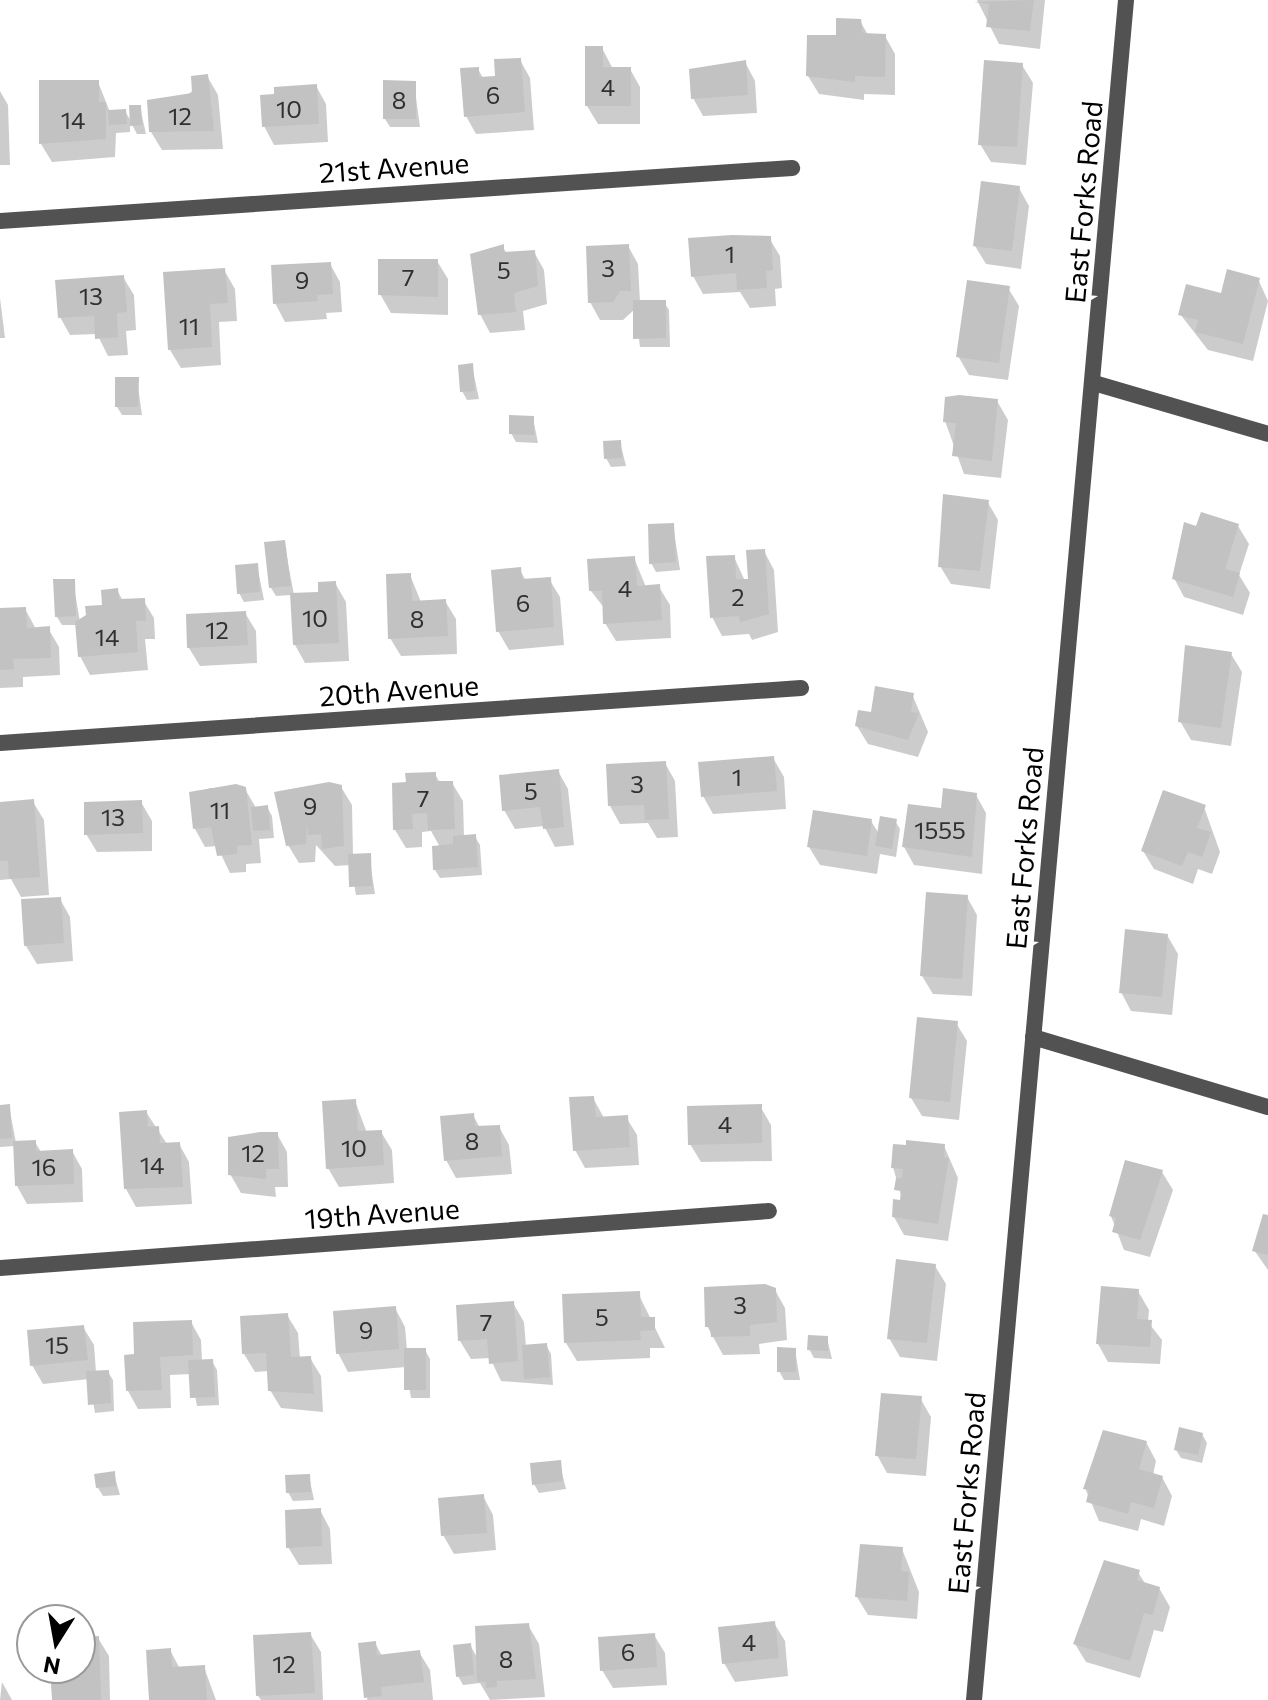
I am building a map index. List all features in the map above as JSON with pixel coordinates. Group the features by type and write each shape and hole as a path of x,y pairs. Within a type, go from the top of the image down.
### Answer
{"street":[{"name":"East Forks Road","path":"974,1700 1126,0"},
{"name":"21st Avenue","path":"0,221 792,168"},
{"path":"1094,383 1268,434"},
{"name":"20th Avenue","path":"0,743 801,688"},
{"path":"1033,1037 1268,1107"},
{"name":"19th Avenue","path":"0,1268 769,1211"}],"building":[{"path":"1034,0 1030,31 986,27 989,4 974,2"},
{"path":"836,18 861,19 863,33 886,34 885,77 855,76 855,82 806,76 807,35 836,35"},
{"path":"585,46 603,46 603,67 631,67 631,106 585,106"},
{"path":"521,58 525,112 464,117 460,68 479,67 479,77 495,76 494,59"},
{"path":"746,60 748,95 691,99 689,69"},
{"path":"984,60 1023,63 1017,147 978,145"},
{"path":"208,74 214,131 149,132 147,100 192,93 191,76"},
{"path":"39,80 99,80 99,102 106,102 106,139 39,144"},
{"path":"383,80 416,81 416,119 383,119"},
{"path":"317,84 319,124 262,127 260,95 274,94 274,87"},
{"path":"129,105 141,105 142,125 130,126"},
{"path":"126,109 127,124 109,125 108,110"},
{"path":"981,181 1020,186 1012,251 973,246"},
{"path":"771,236 773,270 766,271 767,288 737,290 736,273 691,277 688,238"},
{"path":"504,244 504,252 535,250 538,286 514,293 516,312 478,315 470,254"},
{"path":"629,244 631,291 620,291 613,302 588,303 586,246"},
{"path":"378,259 438,259 438,297 378,295"},
{"path":"331,262 333,294 317,295 318,301 273,304 271,265"},
{"path":"225,268 228,303 210,304 212,347 168,350 163,272"},
{"path":"1227,269 1260,278 1243,344 1195,332 1198,320 1178,315 1186,284 1221,293"},
{"path":"124,275 127,312 117,313 118,337 95,339 94,316 58,318 55,280"},
{"path":"967,280 1010,286 999,363 956,357"},
{"path":"633,300 666,300 666,338 633,339"},
{"path":"473,363 475,391 460,392 458,365"},
{"path":"115,377 139,377 138,407 115,407"},
{"path":"959,395 998,399 992,461 952,456 956,423 943,422 945,397"},
{"path":"509,415 534,416 534,435 509,434"},
{"path":"621,440 622,458 604,459 603,441"},
{"path":"943,494 989,500 980,571 938,567"},
{"path":"1201,512 1239,524 1225,569 1240,573 1233,597 1172,579 1184,522 1196,526"},
{"path":"674,523 676,562 649,564 648,524"},
{"path":"285,540 291,586 269,588 264,542"},
{"path":"765,549 769,614 740,622 739,616 710,618 706,556 735,555 736,579 748,579 746,550"},
{"path":"635,556 637,586 660,584 662,620 603,624 602,591 589,591 587,559"},
{"path":"258,563 260,592 237,594 235,565"},
{"path":"521,567 522,579 551,577 554,627 496,632 491,570"},
{"path":"411,573 412,601 446,599 448,636 388,639 386,574"},
{"path":"53,579 75,579 76,616 55,617"},
{"path":"336,581 339,643 293,645 290,593 318,592 318,582"},
{"path":"118,588 119,599 145,598 146,621 136,621 138,652 78,657 75,622 86,615 85,606 102,605 101,590"},
{"path":"26,607 27,628 50,626 51,658 13,659 14,669 0,670 0,608"},
{"path":"246,611 248,645 187,648 186,614"},
{"path":"1185,645 1232,652 1221,728 1178,722"},
{"path":"875,686 914,693 911,712 919,713 908,740 855,726 858,710 871,712"},
{"path":"774,756 777,791 701,797 698,762"},
{"path":"666,761 669,819 645,820 644,805 608,806 606,764"},
{"path":"559,769 564,827 543,829 540,807 502,811 499,775"},
{"path":"436,772 436,781 453,781 455,829 428,830 427,813 412,814 413,829 393,830 392,783 406,782 405,773"},
{"path":"329,782 342,785 344,846 322,849 321,834 308,835 307,823 306,844 286,846 274,792"},
{"path":"236,784 246,787 252,845 237,846 237,854 217,856 211,827 193,829 189,792"},
{"path":"943,788 977,793 972,857 902,847 908,804 941,808"},
{"path":"1163,790 1206,805 1197,828 1211,832 1202,857 1188,852 1182,866 1141,851"},
{"path":"34,799 40,877 9,879 8,861 0,861 0,802"},
{"path":"142,800 143,833 84,835 84,802"},
{"path":"268,805 270,830 253,831 251,807"},
{"path":"813,810 872,819 867,856 807,847"},
{"path":"880,816 897,819 892,849 875,846"},
{"path":"476,834 478,867 433,870 432,846 453,844 453,836"},
{"path":"371,853 372,886 349,887 348,854"},
{"path":"926,892 968,895 962,979 920,976"},
{"path":"61,897 64,943 24,946 21,899"},
{"path":"1125,929 1168,934 1162,997 1119,993"},
{"path":"917,1017 958,1021 950,1102 909,1098"},
{"path":"594,1096 596,1117 628,1115 630,1147 573,1151 569,1097"},
{"path":"356,1099 358,1131 382,1130 384,1165 326,1169 322,1101"},
{"path":"10,1104 12,1138 0,1139 0,1105"},
{"path":"762,1104 762,1143 688,1145 687,1106"},
{"path":"147,1110 148,1127 159,1126 160,1143 180,1142 183,1187 124,1189 119,1112"},
{"path":"474,1113 475,1126 500,1125 502,1156 444,1161 440,1116"},
{"path":"278,1132 279,1169 266,1169 266,1179 228,1175 228,1137"},
{"path":"36,1140 36,1151 73,1149 74,1184 15,1186 13,1141"},
{"path":"906,1140 945,1144 944,1157 949,1158 938,1224 892,1217 893,1199 900,1200 901,1191 894,1190 896,1178 902,1178 903,1169 891,1168 893,1144 906,1145"},
{"path":"1125,1160 1163,1170 1140,1240 1112,1232 1116,1218 1109,1216"},
{"path":"1263,1214 1268,1215 1268,1255 1252,1251"},
{"path":"896,1259 936,1264 927,1343 887,1339"},
{"path":"765,1284 776,1288 777,1322 750,1325 750,1336 711,1337 710,1327 705,1327 704,1287"},
{"path":"1101,1286 1139,1289 1137,1319 1152,1320 1150,1347 1096,1344"},
{"path":"640,1291 641,1317 655,1317 655,1330 640,1331 641,1340 564,1343 562,1294"},
{"path":"514,1301 518,1361 489,1364 487,1339 458,1341 456,1305"},
{"path":"396,1306 399,1349 336,1354 333,1311"},
{"path":"288,1313 291,1357 311,1356 314,1394 268,1391 266,1353 242,1354 240,1316"},
{"path":"192,1320 193,1355 160,1357 162,1390 126,1391 124,1355 134,1354 133,1322"},
{"path":"84,1325 88,1360 30,1366 27,1330"},
{"path":"808,1335 828,1336 828,1351 807,1350"},
{"path":"547,1343 550,1377 524,1379 522,1345"},
{"path":"777,1347 796,1348 796,1372 777,1372"},
{"path":"404,1348 426,1348 426,1390 404,1390"},
{"path":"213,1359 215,1397 190,1398 188,1360"},
{"path":"109,1370 111,1403 88,1405 86,1371"},
{"path":"881,1393 922,1396 916,1459 875,1456"},
{"path":"1179,1427 1203,1433 1198,1455 1174,1450"},
{"path":"1103,1430 1147,1441 1139,1469 1163,1476 1154,1508 1131,1502 1128,1514 1086,1502 1089,1490 1083,1489"},
{"path":"561,1460 563,1481 532,1485 530,1463"},
{"path":"115,1471 116,1486 96,1488 94,1474"},
{"path":"310,1474 311,1492 286,1493 285,1475"},
{"path":"484,1494 487,1533 441,1536 438,1498"},
{"path":"321,1508 322,1546 286,1548 285,1510"},
{"path":"860,1544 903,1547 901,1571 909,1572 907,1601 855,1597"},
{"path":"1104,1560 1140,1570 1137,1580 1160,1587 1153,1615 1144,1613 1130,1661 1073,1644"},
{"path":"775,1621 779,1658 722,1664 718,1627"},
{"path":"529,1623 536,1679 497,1681 497,1687 486,1688 486,1682 477,1682 475,1626"},
{"path":"311,1632 315,1693 256,1696 253,1635"},
{"path":"655,1633 657,1667 600,1671 598,1637"},
{"path":"96,1636 99,1636 101,1700 52,1700 51,1684 96,1684"},
{"path":"376,1641 377,1655 420,1650 424,1682 381,1687 382,1696 364,1698 358,1643"},
{"path":"471,1643 474,1675 456,1677 453,1645"},
{"path":"171,1648 172,1667 205,1665 207,1700 149,1700 146,1650"}]}
